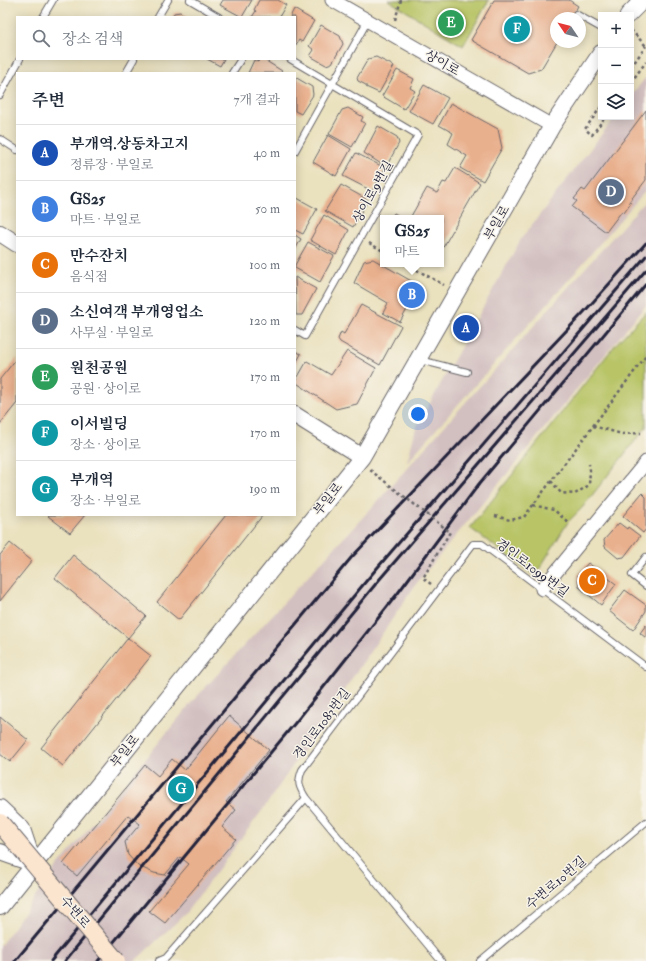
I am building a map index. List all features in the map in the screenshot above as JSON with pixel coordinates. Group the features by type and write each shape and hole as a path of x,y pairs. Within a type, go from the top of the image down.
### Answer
{"main road":[{"name":"수변로","path":"0,823 116,961"}],"street":[{"name":"상이로","path":"332,0 552,126"},
{"path":"631,12 643,0"},
{"name":"부일로","path":"0,907 366,463 418,360 552,126 598,57"},
{"path":"0,233 16,243"},
{"path":"296,416 366,463"},
{"path":"542,589 646,462"},
{"path":"0,808 22,829 34,864"},
{"path":"0,852 34,864"}],"lane":[{"path":"44,16 53,0"},
{"path":"159,16 168,0"},
{"path":"190,0 217,16"},
{"path":"296,149 368,20"},
{"path":"586,20 598,26"},
{"path":"0,95 19,60"},
{"path":"127,72 133,60"},
{"path":"233,72 240,60"},
{"name":"상이로9번길","path":"292,60 418,135 305,336 296,331"},
{"path":"0,139 16,149"},
{"path":"418,360 467,372"},
{"name":"경인로1083번길","path":"441,961 306,798 300,788 298,779 302,770 473,544 482,544"},
{"name":"경인로1099번길","path":"482,544 646,667"},
{"path":"646,557 632,575 646,586"},
{"path":"159,961 166,958 306,798"},
{"name":"수변로10번길","path":"480,961 646,822"}],"path":[{"path":"390,34 401,0"},
{"path":"634,33 646,46 634,63"},
{"path":"634,78 646,62"},
{"path":"598,111 585,129 592,135 603,120"},
{"path":"360,238 380,249"},
{"path":"411,267 457,292"},
{"path":"495,516 510,520 524,517 646,356"},
{"path":"593,426 622,434 641,433"},
{"path":"366,463 450,532 423,578"},
{"path":"551,481 561,493 574,494 589,485 589,464"},
{"path":"533,505 554,510 563,516 568,522"}],"shaded area":[{"path":"646,77 646,190 407,462 416,428 521,239 613,120 634,120 634,92"},
{"path":"646,200 646,305 416,584 264,808 185,914 135,961 0,961 0,946 54,871 191,703 376,503"}],"green space":[{"path":"388,0 489,0 463,46"},
{"path":"646,312 646,427 582,508 568,522 535,576 470,528 616,344"}],"building":[{"path":"223,0 252,0 243,16 220,5"},
{"path":"259,0 278,0 286,5 280,16 253,16 256,11 254,10"},
{"path":"494,0 569,0 578,6 574,12 550,12 550,48 553,48 541,69 528,73 471,40"},
{"path":"294,9 314,21 302,42 299,40 296,44 296,16 290,16"},
{"path":"180,12 187,16 172,16 174,13"},
{"path":"321,25 340,36 343,44 332,63 326,65 310,56 314,50 309,46"},
{"path":"376,57 394,66 379,93 366,87 366,85 358,81 357,78 368,59"},
{"path":"209,60 223,60 220,66"},
{"path":"254,60 258,62 259,60 265,60 282,71 248,72"},
{"path":"397,70 414,79 410,88 415,91 404,109 382,96"},
{"path":"296,78 312,87 313,95 301,114 296,112"},
{"path":"424,85 448,98 433,124 409,111"},
{"path":"451,103 498,129 502,148 483,181 460,168 467,156 448,144 453,133 439,125"},
{"path":"348,108 363,117 361,121 365,123 352,147 329,134 342,110"},
{"path":"646,110 646,180 629,202 631,203 624,213 622,211 606,232 572,207 577,201 574,199 582,189 585,191"},
{"path":"378,126 397,137 399,143 386,167 364,153"},
{"path":"328,135 351,149 336,176 313,162"},
{"path":"356,153 385,168 372,191 343,176"},
{"path":"455,168 480,183 444,246 444,215 412,215 427,188 437,193 443,182 446,183"},
{"path":"341,185 368,200 353,227 325,211"},
{"path":"297,198 317,209 303,234 296,230"},
{"path":"324,215 349,230 336,255 310,240"},
{"path":"296,236 301,239 296,248"},
{"path":"308,242 334,256 320,282 296,269 296,263"},
{"path":"373,259 380,263 380,267 387,267 420,286 400,322 383,313 388,303 354,283 364,261"},
{"path":"296,278 316,289 302,315 296,315"},
{"path":"361,305 401,326 380,365 340,342 338,339 341,332 344,334"},
{"path":"347,351 376,368 357,404 336,409 296,383 307,361 331,375"},
{"path":"296,352 301,354 296,363"},
{"path":"16,359 16,404 0,424 0,379"},
{"path":"642,493 646,497 646,529 643,533 623,516"},
{"path":"48,516 84,516 70,533"},
{"path":"225,516 262,516 179,620 157,602"},
{"path":"619,523 627,529 628,527 640,536 624,557 618,558 605,547 604,540"},
{"path":"10,543 32,561 0,601 0,555"},
{"path":"73,555 146,616 128,638 55,578"},
{"path":"588,563 616,584 601,605 579,587 578,575"},
{"path":"625,590 646,605 646,611 633,630 609,611"},
{"path":"646,625 646,638 640,633"},
{"path":"128,638 151,656 63,766 41,748"},
{"path":"229,716 269,750 226,802 236,810 222,827 236,839 165,923 149,911 189,864 180,857 165,875 154,873 138,866 128,855 125,842 140,824 128,815 77,876 63,864 145,765 158,776 172,759 185,770"},
{"path":"0,717 28,740 10,762 0,754"}],"railway":[{"path":"15,961 351,558 584,312 646,243"},
{"path":"51,961 372,574 646,256"},
{"path":"65,961 379,580 646,270"},
{"path":"98,961 300,717 398,593 479,484 646,284"}],"place":[{"name":"원천공원","path":"451,23"},
{"name":"이서빌딩","path":"517,29"},
{"name":"소신여객 부개영업소","path":"611,192"},
{"name":"GS25","path":"412,295"},
{"name":"부개역.상동차고지","path":"466,328"},
{"name":"만수잔치","path":"592,581"},
{"name":"부개역","path":"181,789"}]}
